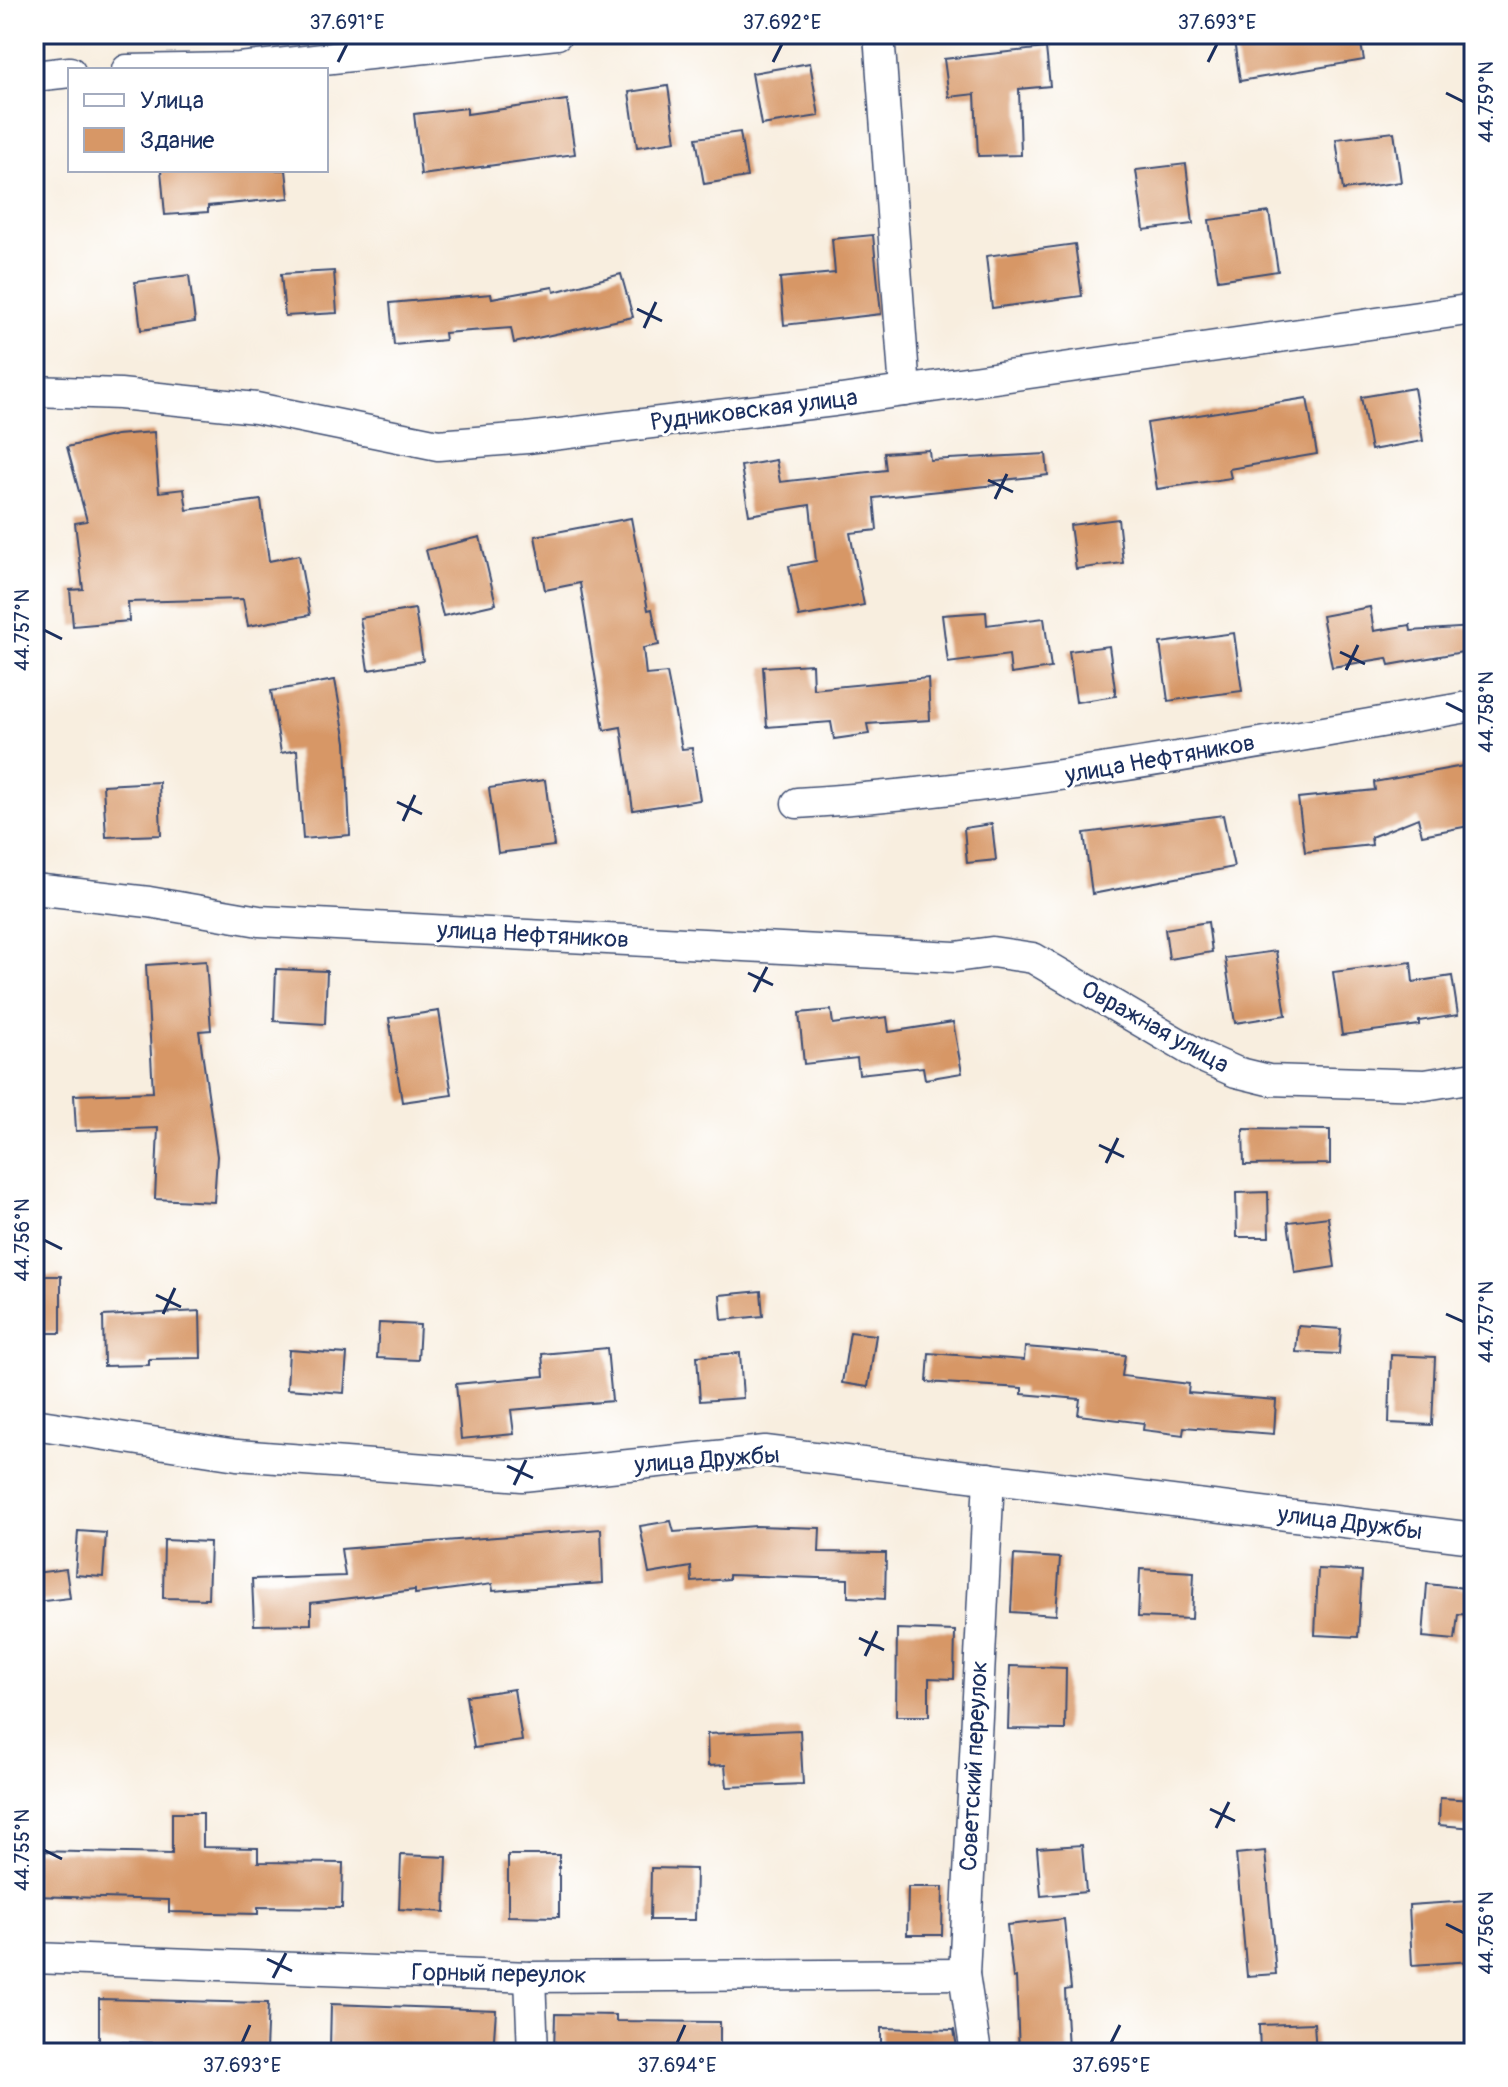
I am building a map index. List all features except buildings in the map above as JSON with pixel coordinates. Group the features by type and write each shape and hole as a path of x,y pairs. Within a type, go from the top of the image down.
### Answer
{"street":[{"path":"239,68 557,34"},
{"path":"879,34 905,391"},
{"path":"34,76 68,72"},
{"name":"Рудниковская улица","path":"34,391 120,394 256,408 438,445 527,438 905,391 1474,309"},
{"name":"улица Нефтяников","path":"797,803 905,796 1036,780 1474,706"},
{"name":"улица Нефтяников","path":"34,889 149,902 259,921 955,957 992,952 1033,958"},
{"name":"Овражная улица","path":"1033,958 1202,1057 1236,1072 1269,1080 1425,1085 1474,1077"},
{"name":"улица Дружбы","path":"34,1424 237,1455 522,1476 765,1451 1474,1538"},
{"name":"Советский переулок","path":"976,2053 964,1974 989,1478"},
{"name":"Горный переулок","path":"34,1958 530,1977 964,1974"},
{"path":"530,1977 533,2053"}]}
